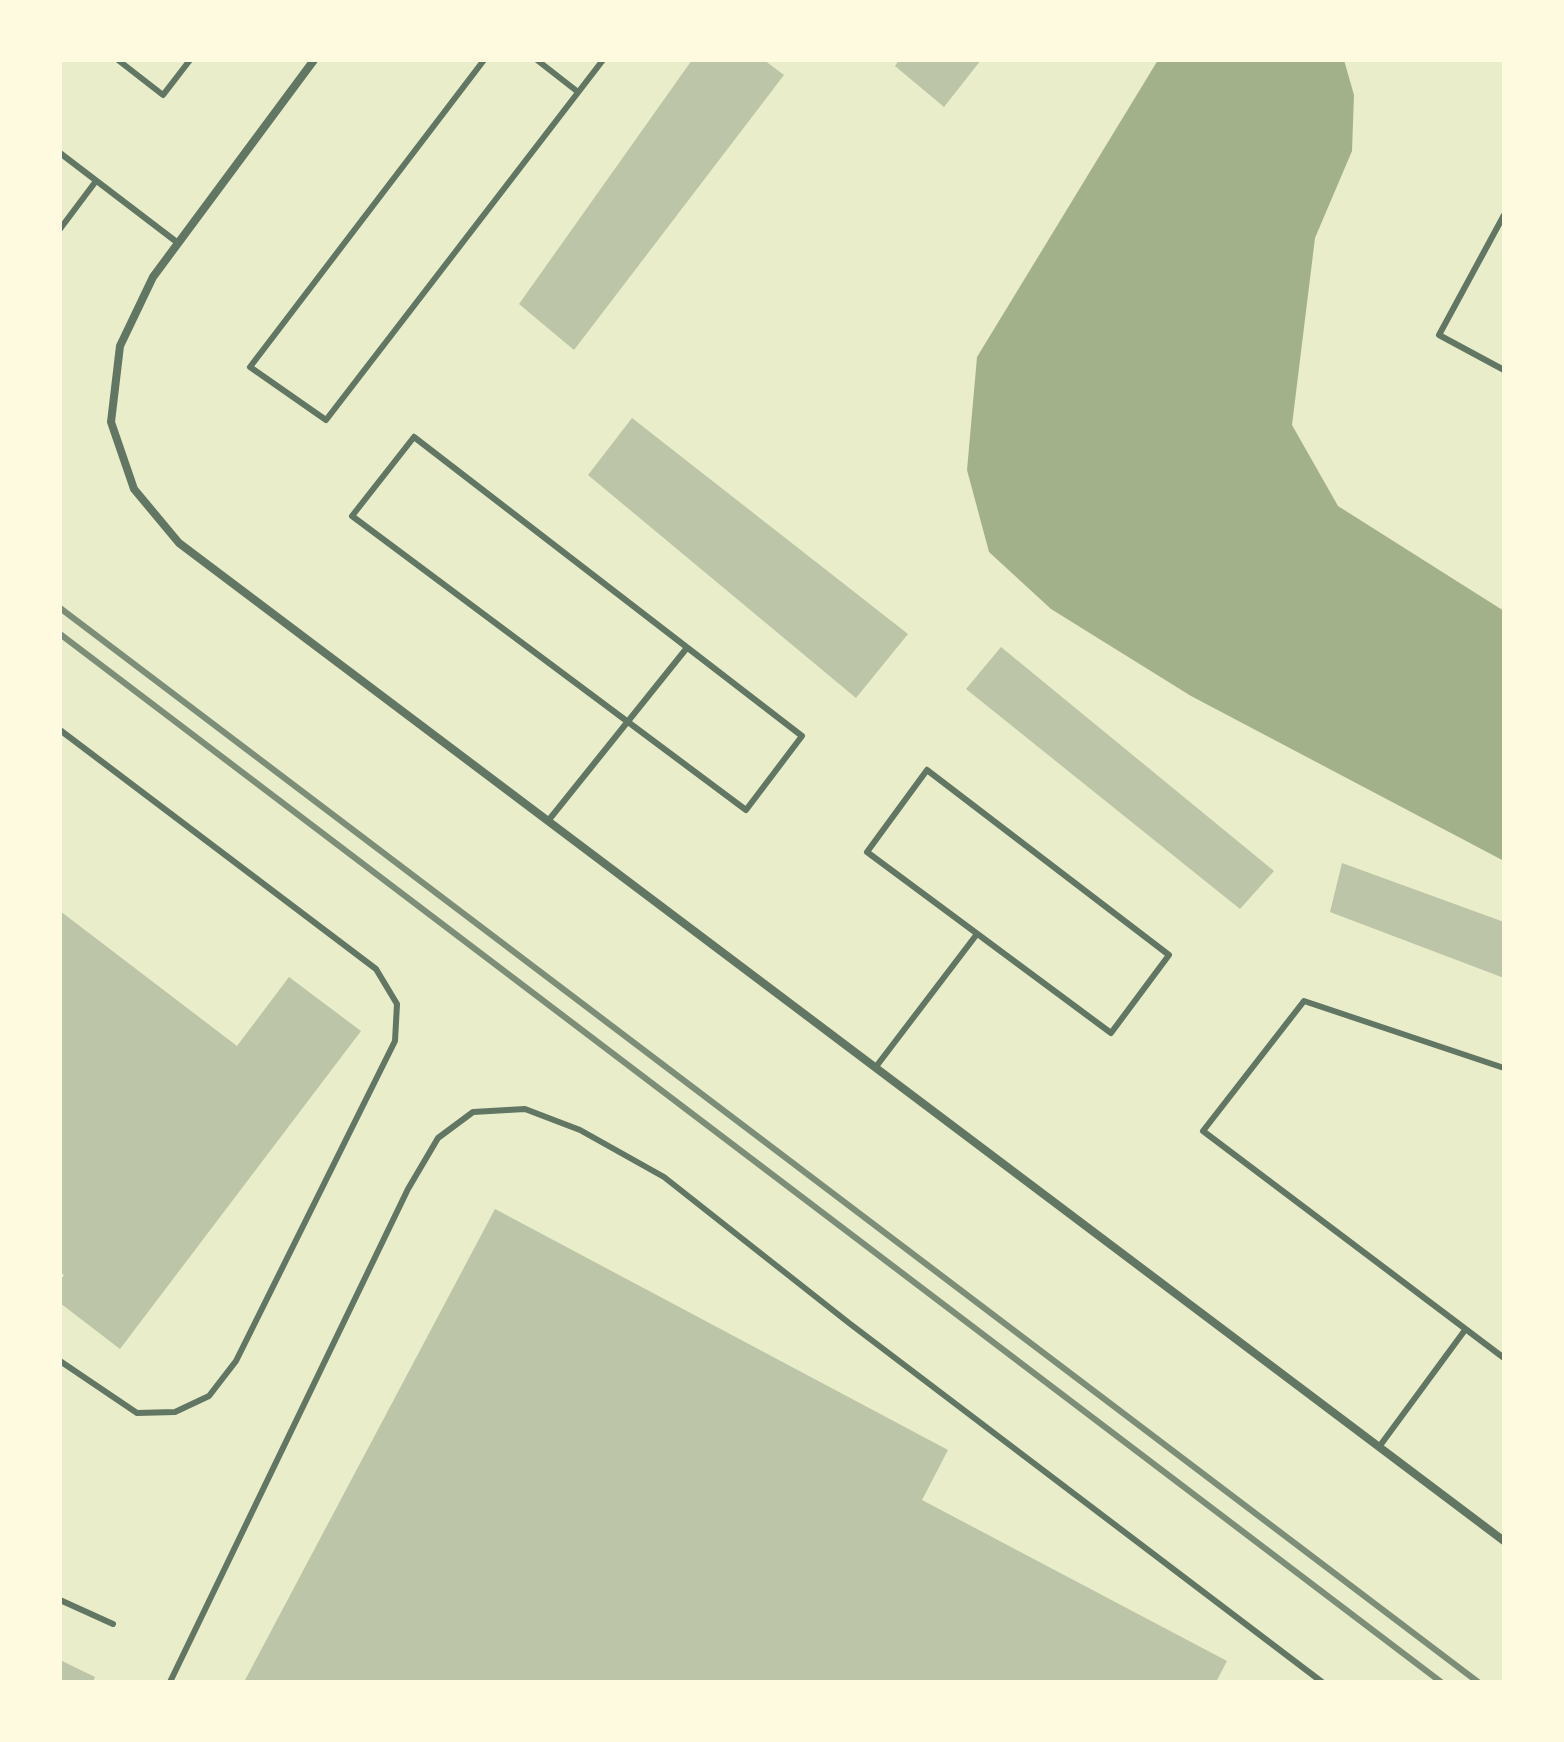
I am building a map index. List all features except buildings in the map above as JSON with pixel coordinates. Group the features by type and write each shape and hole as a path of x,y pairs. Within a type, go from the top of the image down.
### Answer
{"street":[{"path":"314,60 153,277 120,346 111,422 134,489 179,543 1504,1541"}],"lane":[{"path":"118,60 163,95 190,60"},
{"path":"484,60 250,367 326,420 603,60"},
{"path":"537,60 578,92"},
{"path":"60,153 178,243"},
{"path":"60,229 96,181"},
{"path":"1504,215 1439,335 1504,370"},
{"path":"414,437 802,736 746,810 627,722 352,516 414,437"},
{"path":"548,821 686,649"},
{"path":"60,730 376,969 397,1004 395,1041 236,1361 209,1396 175,1412 137,1413 60,1361"},
{"path":"927,770 1169,955 1111,1033 977,934 867,852 927,770"},
{"path":"875,1068 977,934"},
{"path":"1504,1068 1304,1001 1203,1131 1504,1358"},
{"path":"170,1682 408,1189 438,1138 473,1112 525,1109 580,1130 664,1177 849,1323 1322,1682"},
{"path":"1379,1447 1465,1330"},
{"path":"60,1600 113,1624"}],"shaded area":[{"path":"1158,60 1344,60 1354,95 1352,151 1315,238 1292,425 1338,506 1504,611 1504,861 1191,696 1051,609 989,552 967,470 977,357"}],"railway":[{"path":"60,608 1478,1682"},
{"path":"60,634 1441,1682"}]}
